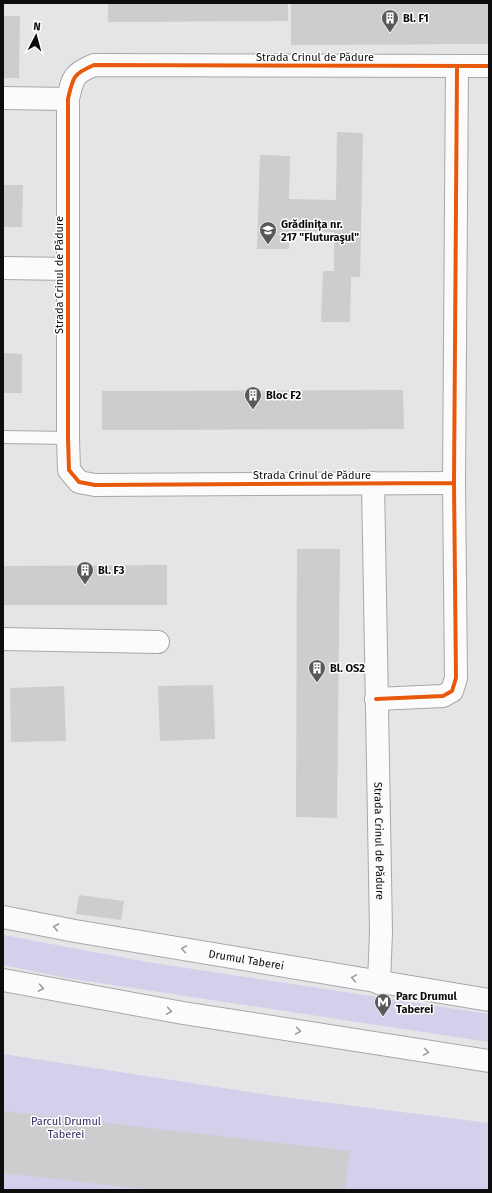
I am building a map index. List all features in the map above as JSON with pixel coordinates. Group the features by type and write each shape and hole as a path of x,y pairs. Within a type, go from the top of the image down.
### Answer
{"street":[{"name":"Strada Crinul de Pădure","path":"454,483 95,485 79,482 69,470 68,438 68,99 72,80 80,71 94,65 489,66"},
{"path":"376,699 443,696 452,691 456,678 454,483 457,66"},
{"path":"3,98 68,99"},
{"name":"Strada Crinul de Pădure","path":"3,268 68,269"},
{"name":"Strada Crinul de Pădure","path":"373,483 381,932 379,983"},
{"path":"3,639 158,642"},
{"name":"Drumul Taberei","path":"3,917 75,931 379,983 489,1000"},
{"path":"3,980 183,1013 489,1061"}],"lane":[{"path":"3,437 68,438"}],"green space":[{"path":"3,935 147,962 489,1014 489,1042 67,978 3,965"},
{"name":"Parcul Drumul Taberei","path":"3,1054 275,1096 489,1123 489,1190 3,1190"}],"building":[{"path":"108,3 288,3 288,21 108,22"},
{"name":"Bl. F1","path":"489,3 489,44 291,45 291,4"},
{"path":"3,16 20,16 19,78 3,78"},
{"path":"337,132 363,133 360,277 351,277 350,322 321,322 323,271 334,271 334,232 289,231 289,249 257,249 260,155 290,156 289,199 336,200"},
{"path":"3,185 23,185 22,227 3,227"},
{"path":"3,353 22,354 22,393 3,393"},
{"name":"Bloc F2","path":"403,390 404,429 102,430 102,391"},
{"name":"Bl. OS2","path":"297,549 340,549 337,818 296,817"},
{"name":"Bl. F3","path":"167,565 167,605 3,605 3,566"},
{"path":"213,685 215,739 160,741 158,686"},
{"path":"64,686 66,741 11,742 10,688"},
{"path":"79,895 124,901 121,920 76,914"},
{"path":"3,1111 350,1151 345,1190 151,1190 3,1173"}],"cycle path":[{"path":"454,483 95,485 79,482 69,470 68,438 68,99 75,77 82,71 94,65 489,66"},
{"path":"376,699 443,696 452,691 456,678 454,483 457,66"}],"place":[{"name":"Bl. F1","path":"390,33"},
{"name":"Grădinița nr. 217 \"Fluturaşul\"","path":"268,245"},
{"name":"Bloc F2","path":"253,410"},
{"name":"Bl. F3","path":"85,585"},
{"name":"Bl. OS2","path":"317,683"},
{"name":"Parc Drumul Taberei","path":"383,1017"}]}
